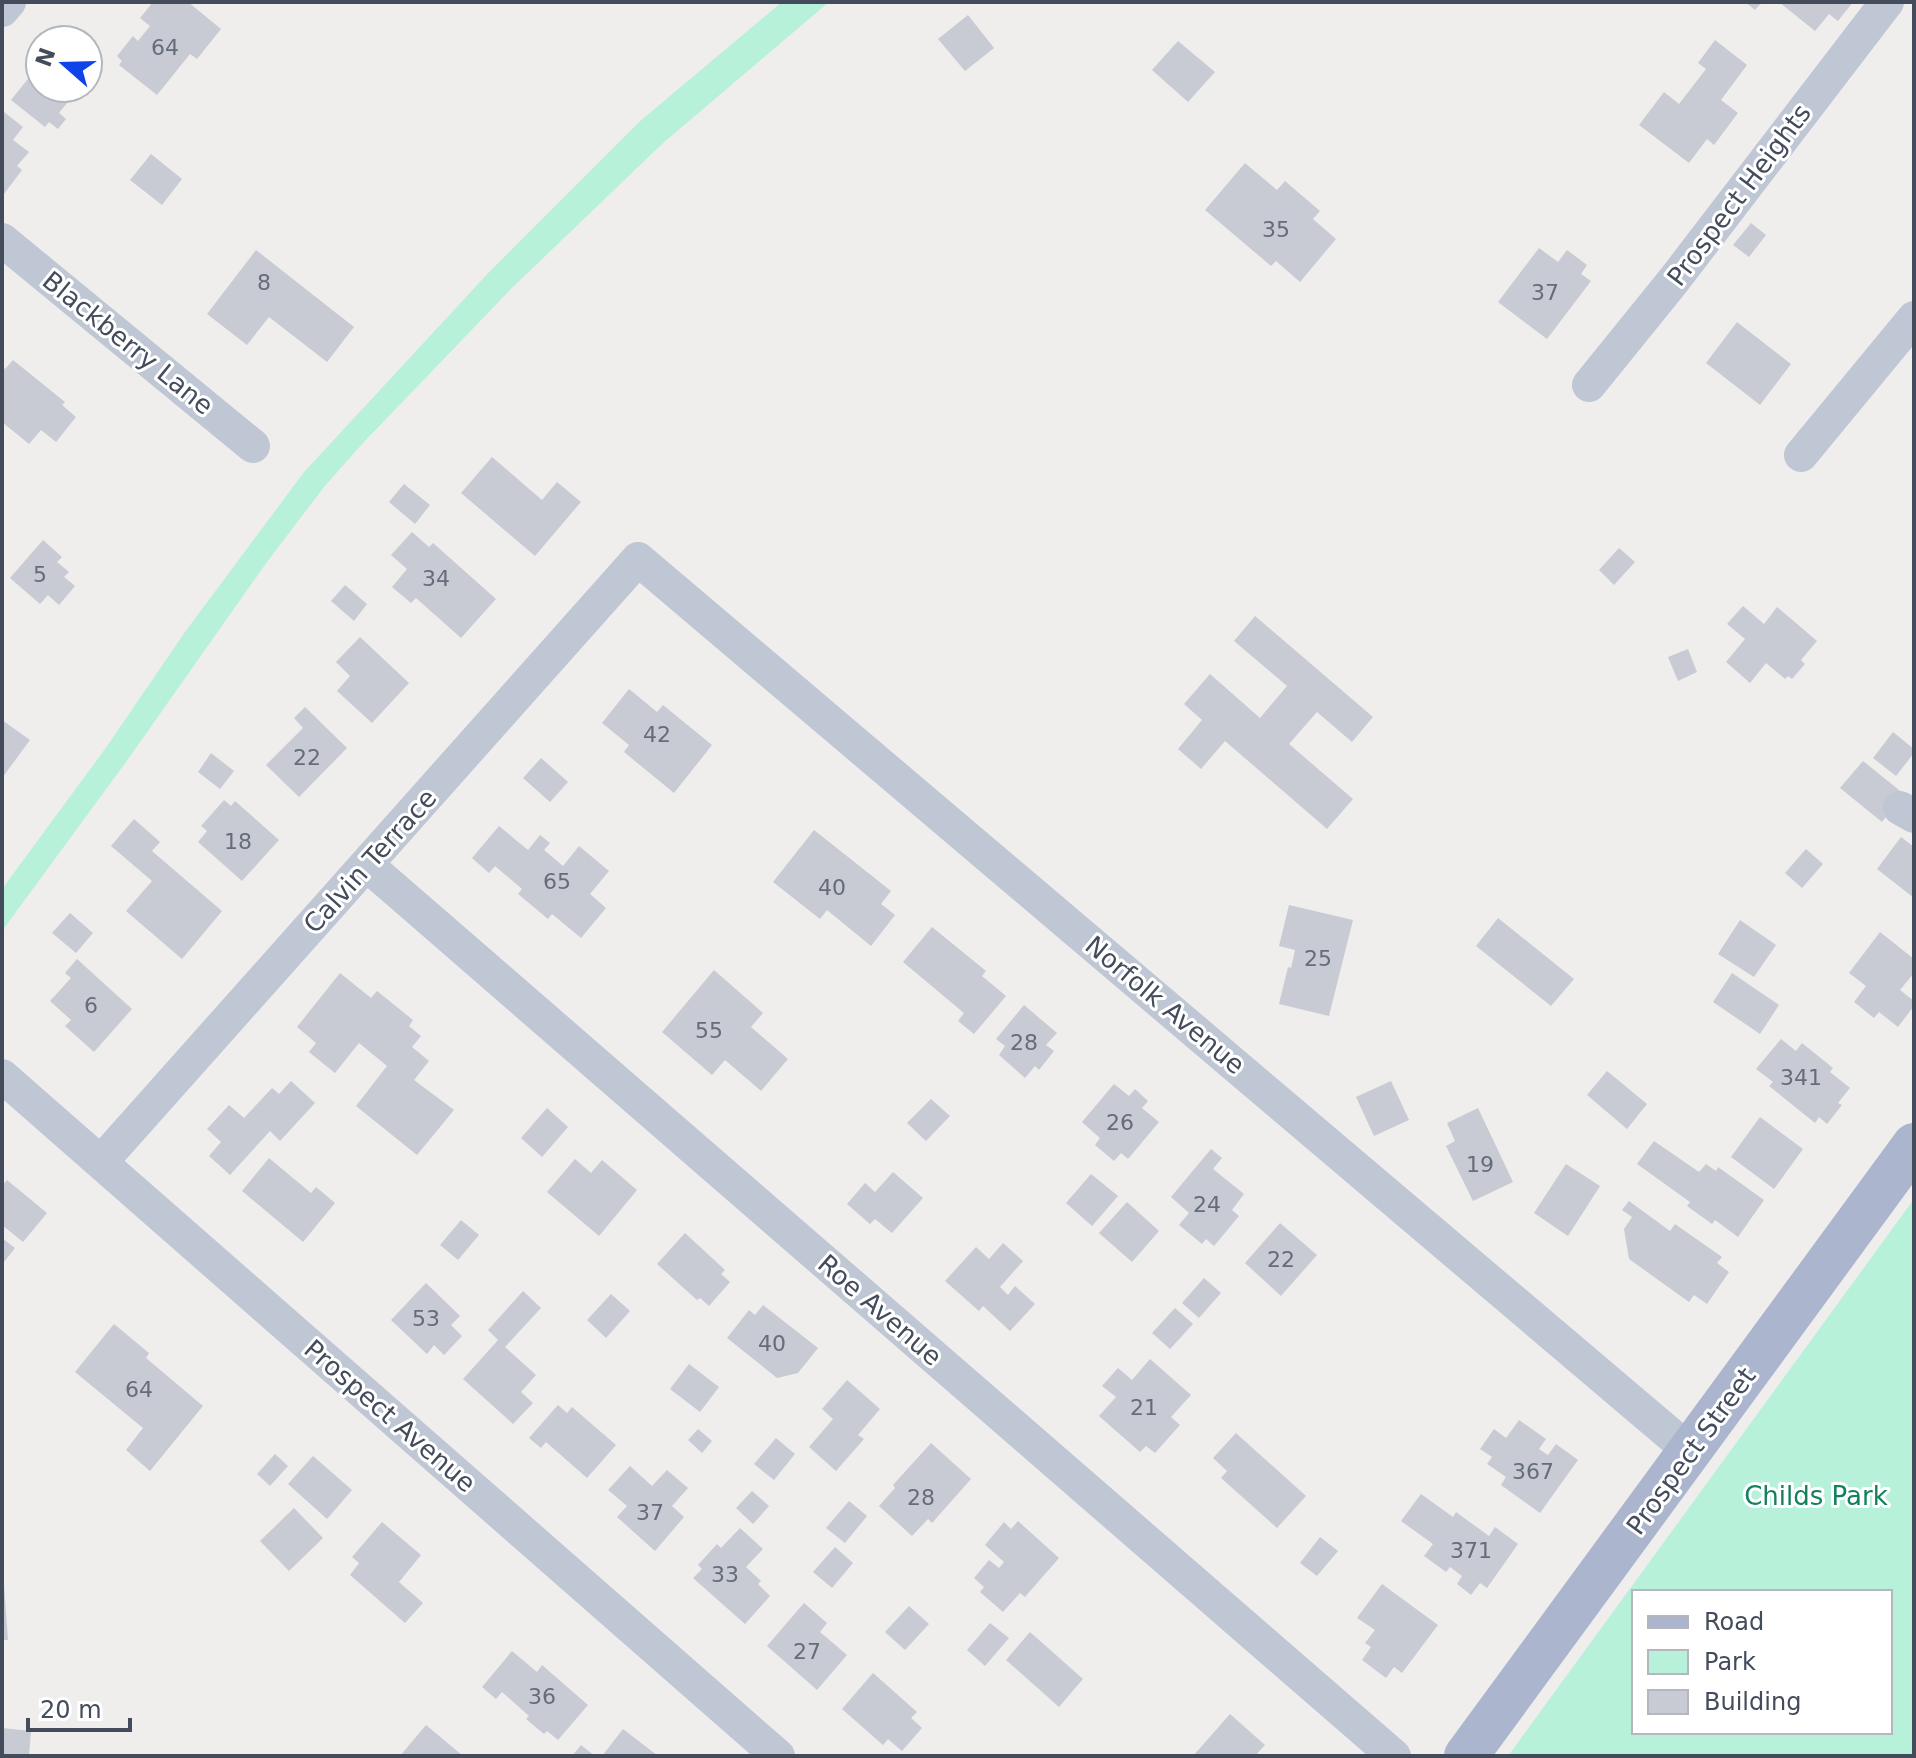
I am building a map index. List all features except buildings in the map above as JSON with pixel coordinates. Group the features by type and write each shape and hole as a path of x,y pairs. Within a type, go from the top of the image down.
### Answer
{"main road":[{"name":"Prospect Street","path":"1466,1756 1914,1145"}],"street":[{"path":"2,10 9,2"},
{"name":"Prospect Heights","path":"1589,385 1674,280 1887,2"},
{"name":"Blackberry Lane","path":"2,240 253,446"},
{"path":"1801,455 1914,318"},
{"name":"Calvin Terrace","path":"101,1162 638,559"},
{"name":"Norfolk Avenue","path":"638,559 1691,1452"},
{"name":"Roe Avenue","path":"367,865 1394,1756"},
{"name":"Prospect Avenue","path":"2,1076 778,1756"}],"green space":[{"path":"782,2 829,2 662,144 513,287 363,443 324,487 267,562 2,931 2,889 105,749 185,632 304,472 492,269 639,122"},
{"name":"Childs Park","path":"1914,1199 1914,1756 1508,1756"}]}
